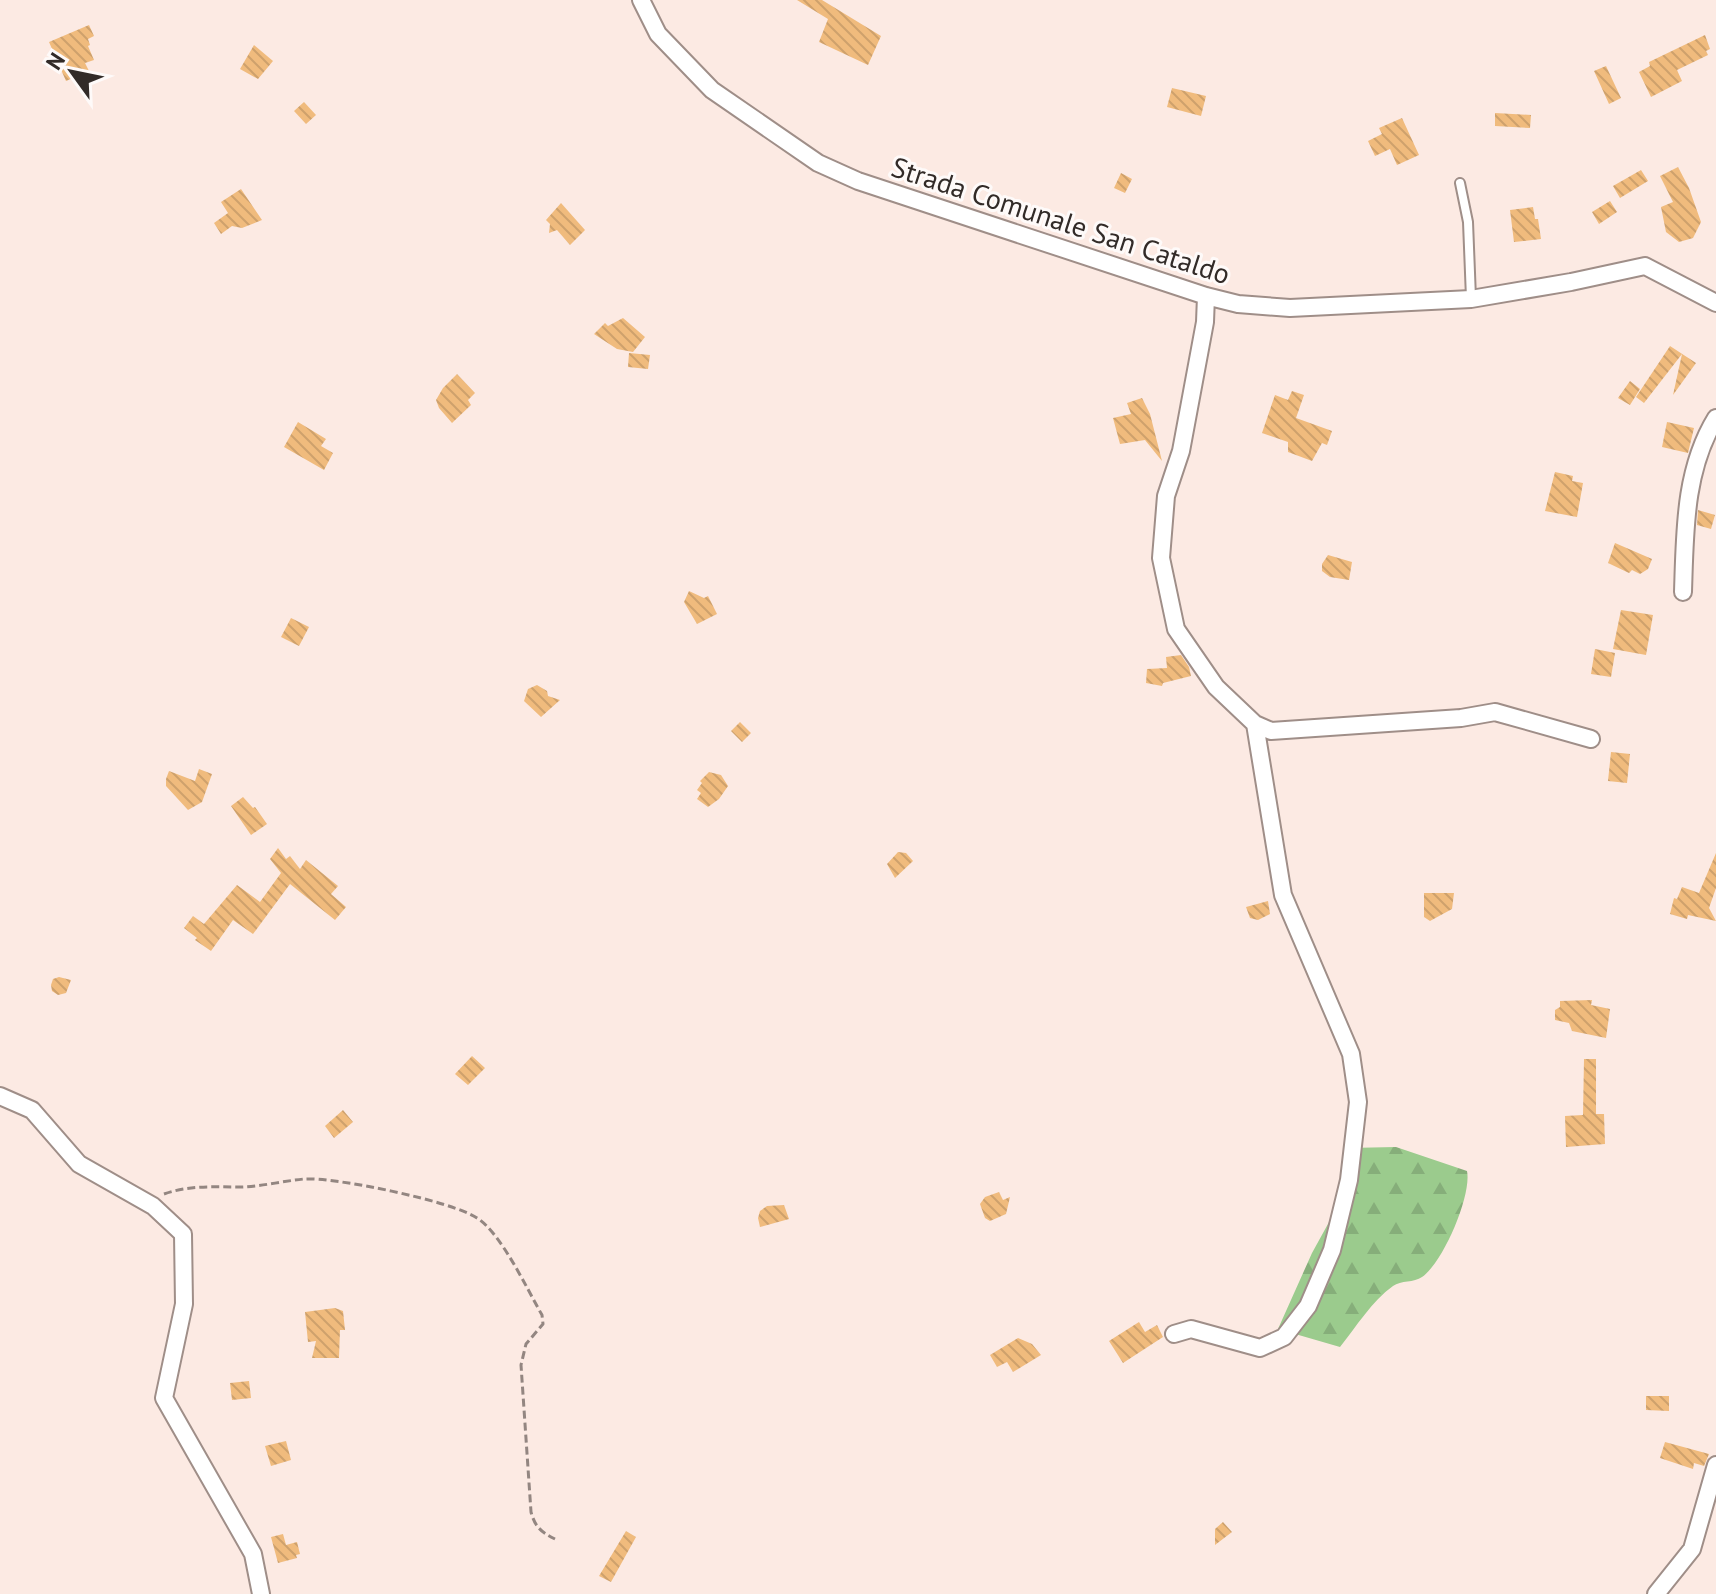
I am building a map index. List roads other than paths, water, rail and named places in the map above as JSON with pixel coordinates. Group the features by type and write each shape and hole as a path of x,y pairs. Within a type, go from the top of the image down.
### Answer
{"street":[{"name":"Strada Comunale San Cataldo","path":"641,0 658,34 712,90 818,163 858,181 1206,296 1238,304 1290,308 1471,299 1645,266 1716,303"},
{"path":"1206,296 1205,322 1181,451 1166,496 1161,558 1176,629 1216,687 1255,724 1271,731 1461,718 1495,712 1591,739"},
{"path":"1683,592 1689,491 1704,438 1716,418"},
{"path":"1174,1334 1191,1329 1260,1348 1284,1337 1308,1306 1332,1250 1349,1180 1358,1102 1351,1054 1283,895 1255,724"},
{"path":"0,1096 32,1110 79,1164 153,1206 183,1234 184,1304 164,1398 253,1554 261,1594"},
{"path":"1656,1594 1692,1549 1716,1465"}],"lane":[{"path":"1460,183 1468,222 1471,299"}]}
